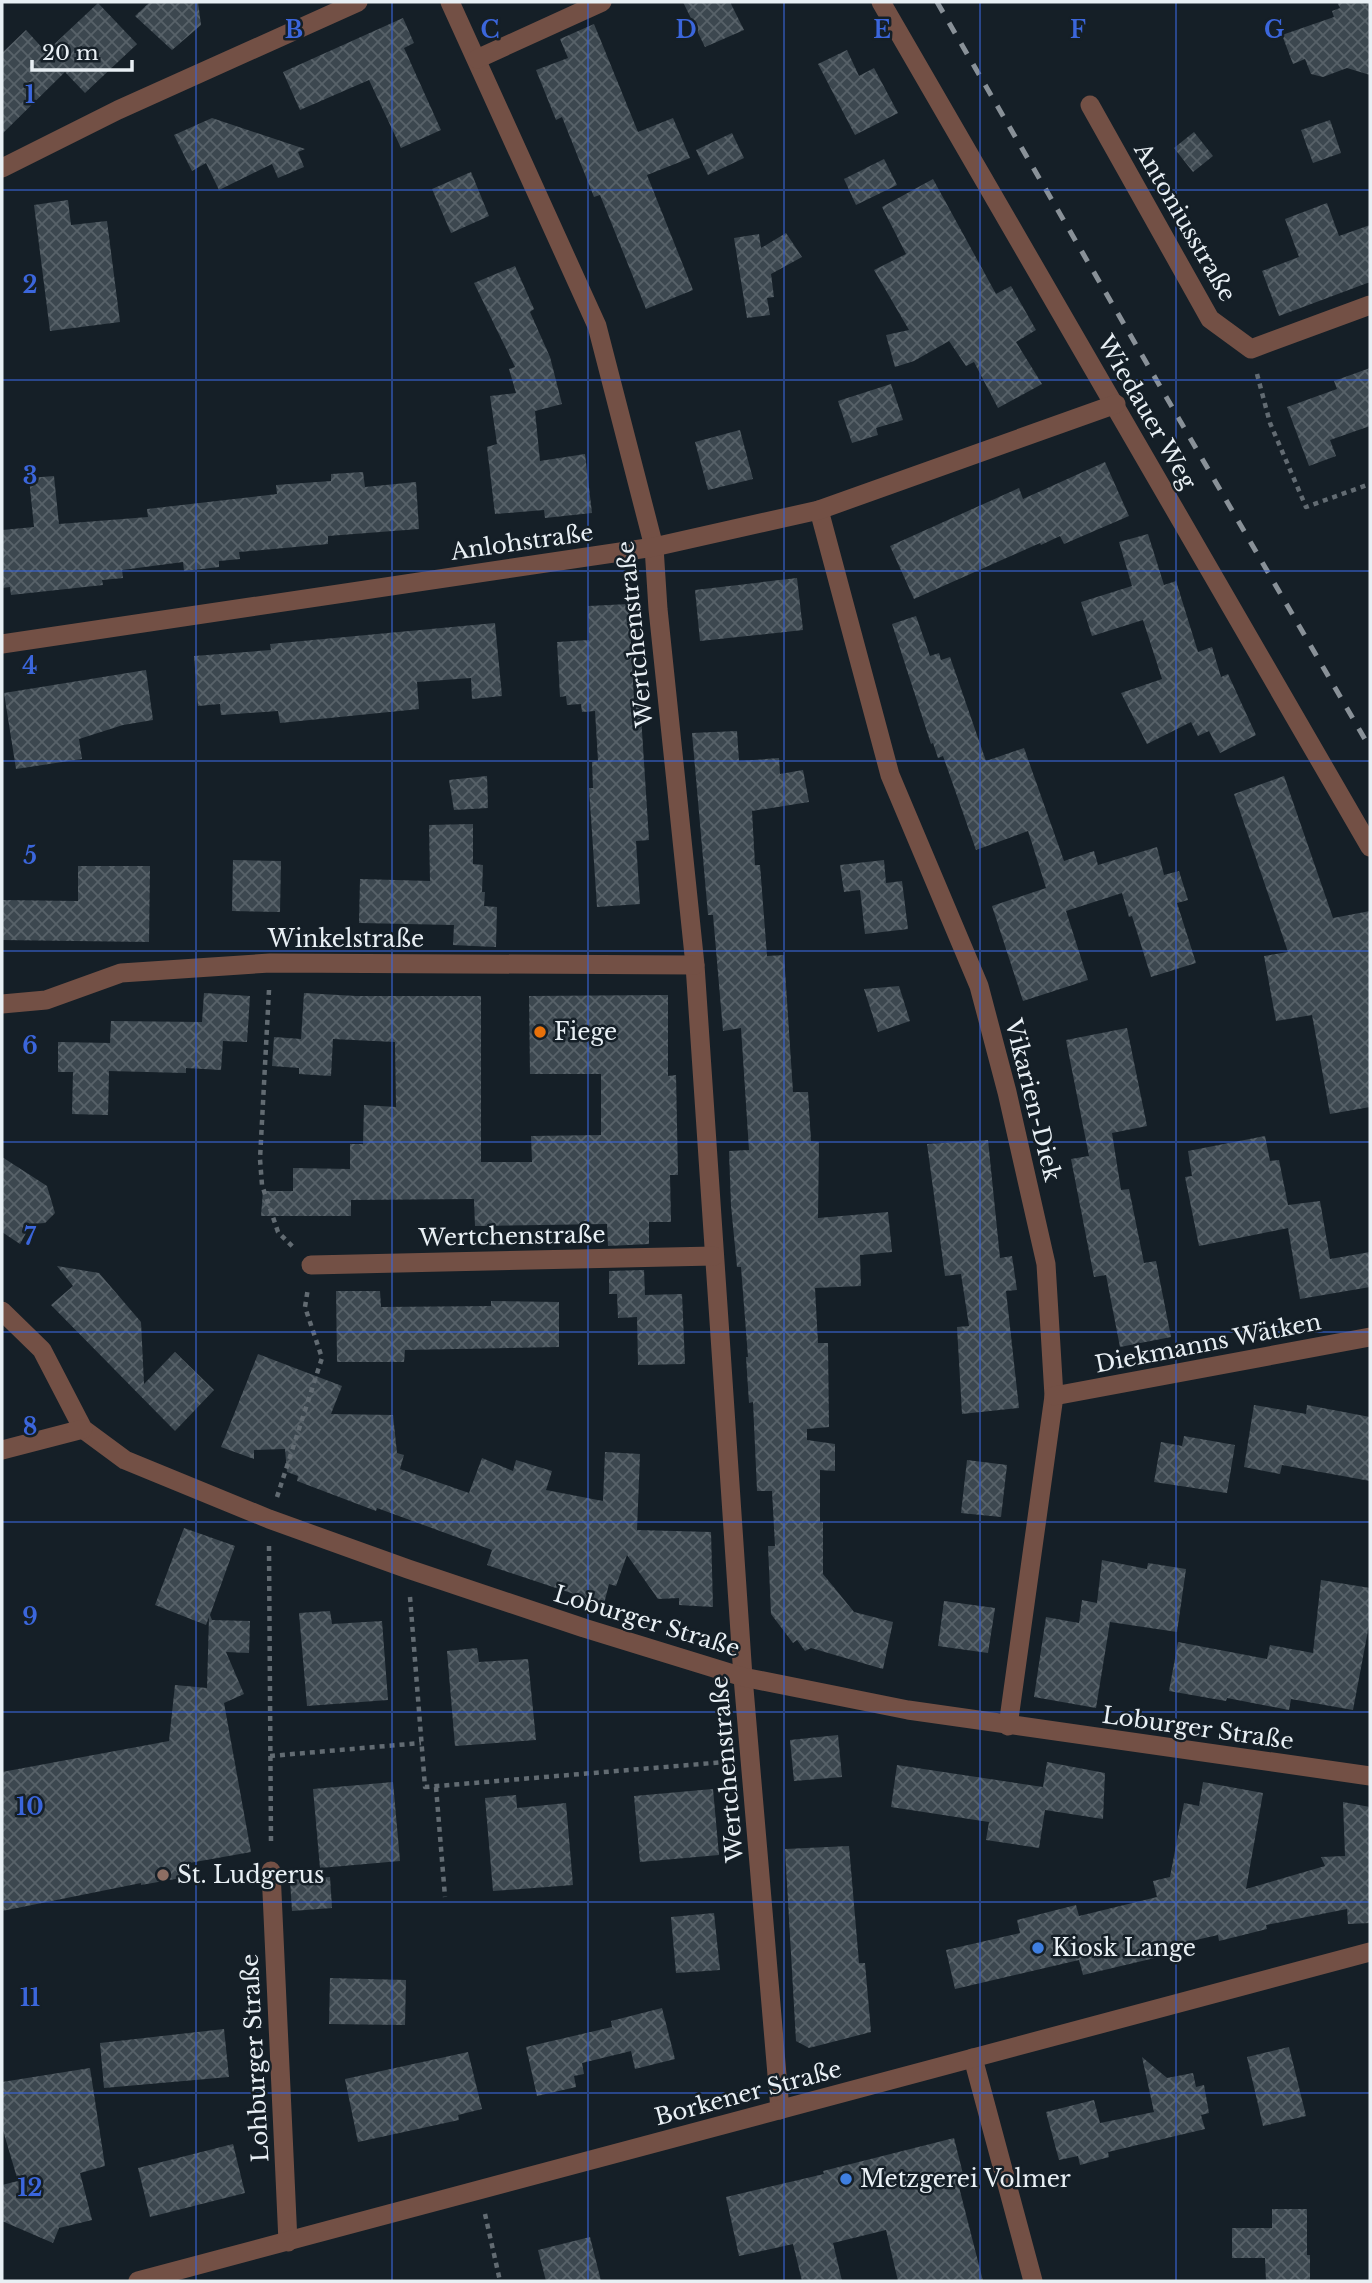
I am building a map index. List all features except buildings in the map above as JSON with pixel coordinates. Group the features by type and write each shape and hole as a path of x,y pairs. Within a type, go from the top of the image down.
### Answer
{"street":[{"path":"2,168 118,110 358,2"},
{"name":"Wertchenstraße","path":"450,2 597,326 654,547 657,609 695,965 743,1677 780,2110"},
{"path":"477,59 602,2"},
{"name":"Wiedauer Weg","path":"881,2 1370,847"},
{"name":"Antoniusstraße","path":"1090,105 1210,319 1251,349"},
{"path":"1251,349 1370,305"},
{"name":"Anlohstraße","path":"2,644 654,547 819,510 1115,404"},
{"name":"Vikarien-Diek","path":"819,510 890,775 979,986 1007,1091 1046,1264 1054,1396 1009,1726"},
{"name":"Winkelstraße","path":"2,1004 46,1000 121,973 270,963 695,965"},
{"name":"Wertchenstraße","path":"311,1265 714,1256"},
{"name":"Loburger Straße","path":"2,1311 42,1350 83,1429 125,1460 269,1519 408,1569 584,1628 743,1677 908,1710 1009,1726 1370,1776"},
{"name":"Diekmanns Wätken","path":"1054,1396 1370,1337"},
{"path":"2,1450 83,1429"},
{"name":"Lohburger Straße","path":"271,1871 288,2242"},
{"name":"Borkener Straße","path":"138,2281 1370,1952"},
{"path":"973,2058 1033,2281"}],"path":[{"path":"1251,349 1270,423 1306,506 1370,484"},
{"path":"270,963 260,1159 262,1185 278,1231 311,1265 305,1307 322,1358 269,1519 271,1871"},
{"path":"408,1569 425,1787 752,1760"},
{"path":"270,1756 421,1744"},
{"path":"436,1787 445,1897"},
{"path":"479,2189 500,2281"}],"railway":[{"path":"937,2 1370,748"}],"place":[{"name":"Fiege","path":"540,1032"},
{"name":"St. Ludgerus","path":"163,1875"},
{"name":"Kiosk Lange","path":"1038,1948"},
{"name":"Metzgerei Volmer","path":"846,2179"}]}
